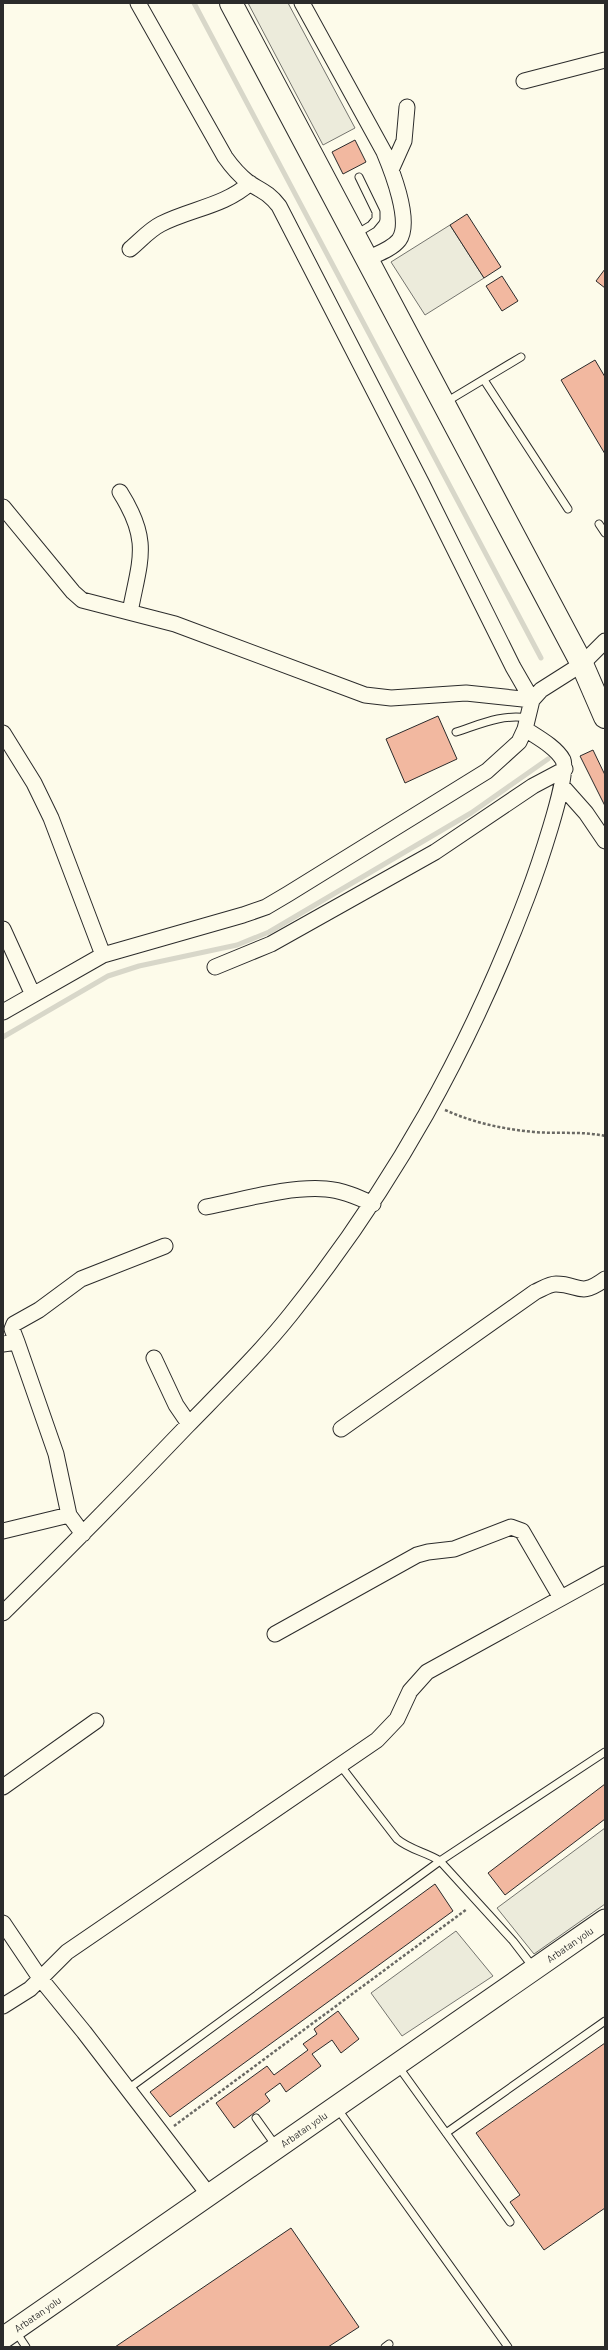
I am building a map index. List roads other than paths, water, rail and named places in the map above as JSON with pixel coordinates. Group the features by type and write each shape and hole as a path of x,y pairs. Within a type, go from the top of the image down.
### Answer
{"main road":[{"path":"231,3 582,664 605,717"},
{"path":"582,664 605,700"},
{"name":"Arbatan yolu","path":"14,2338 209,2196 605,1920"}],"street":[{"path":"138,3 225,157 235,171 250,183 264,190 279,206 422,484 513,667 532,700"},
{"path":"302,3 384,152 392,170 404,223 403,233 398,241 367,259"},
{"path":"524,81 605,60"},
{"path":"392,170 404,141 407,107"},
{"path":"130,249 161,224 228,198 240,192 250,183"},
{"path":"120,492 133,514 142,549 130,612"},
{"path":"3,507 72,592 82,600 175,624 365,695 391,698 466,693 532,700"},
{"path":"3,1012 103,955 266,907 487,771 519,742 527,724 532,700 547,686 582,664 605,641"},
{"path":"3,1613 83,1534 255,1355 291,1314 373,1204 402,1159 468,1039 501,966 533,882 562,786 565,769 562,759 527,724"},
{"path":"3,733 34,782 51,818 103,955"},
{"path":"216,967 271,944 428,856 456,840 534,786 565,769"},
{"path":"562,786 586,813 605,841"},
{"path":"3,929 33,995"},
{"path":"206,1207 306,1188 327,1189 346,1193 373,1204"},
{"path":"83,1534 69,1515 56,1454 10,1343 12,1329 14,1324 39,1310 81,1278 165,1246"},
{"path":"341,1428 535,1292 546,1286 557,1284 582,1290 594,1288 605,1279"},
{"path":"154,1358 176,1405 189,1424"},
{"path":"3,1531 69,1515"},
{"path":"275,1634 417,1555 428,1552 454,1549 511,1527 522,1531 561,1598"},
{"path":"3,2006 30,1989 67,1952 391,1728 398,1719 410,1691 427,1672 605,1574"},
{"path":"3,1787 96,1721"},
{"path":"3,1923 40,1978 128,2089 209,2196"}],"lane":[{"path":"355,235 371,225 376,219 376,212 359,177"},
{"path":"444,403 521,357"},
{"path":"484,380 568,509"},
{"path":"600,524 605,534"},
{"path":"456,732 500,718 512,716 527,724"},
{"path":"128,2089 440,1861 605,1752"},
{"path":"340,1764 397,1839 408,1848 432,1856 440,1861 513,1941 535,1969"},
{"path":"446,2133 605,2021"},
{"path":"397,2064 510,2222"},
{"path":"336,2107 508,2347"},
{"path":"256,2118 277,2148"}],"waterway":[{"path":"194,3 541,658"},
{"path":"3,1037 108,976 139,966 237,945 269,932 471,813 548,759"}]}
